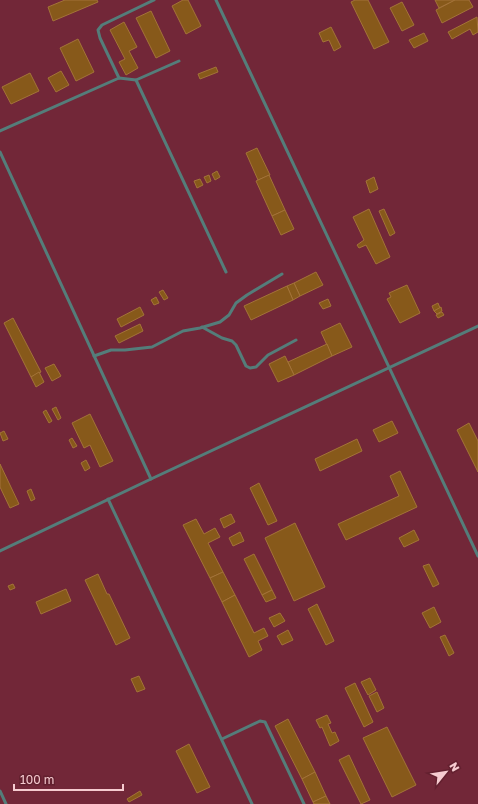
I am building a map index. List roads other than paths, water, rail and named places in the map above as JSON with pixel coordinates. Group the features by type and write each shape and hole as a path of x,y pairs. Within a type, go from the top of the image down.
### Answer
{"lane":[{"path":"119,78 100,38 98,30 102,25 154,0"},
{"path":"216,0 478,556"},
{"path":"0,131 119,78 136,80 179,61"},
{"path":"136,80 226,272"},
{"path":"0,152 151,479"},
{"path":"94,356 111,350 152,347 183,331 220,322 229,315 236,303 241,299 282,274"},
{"path":"0,551 478,326"},
{"path":"202,327 222,338 232,341 236,345 246,366 250,368 256,367 268,355 296,340"},
{"path":"108,499 252,804"},
{"path":"222,739 260,721 265,722 304,804"},
{"path":"0,791 6,804"}]}
